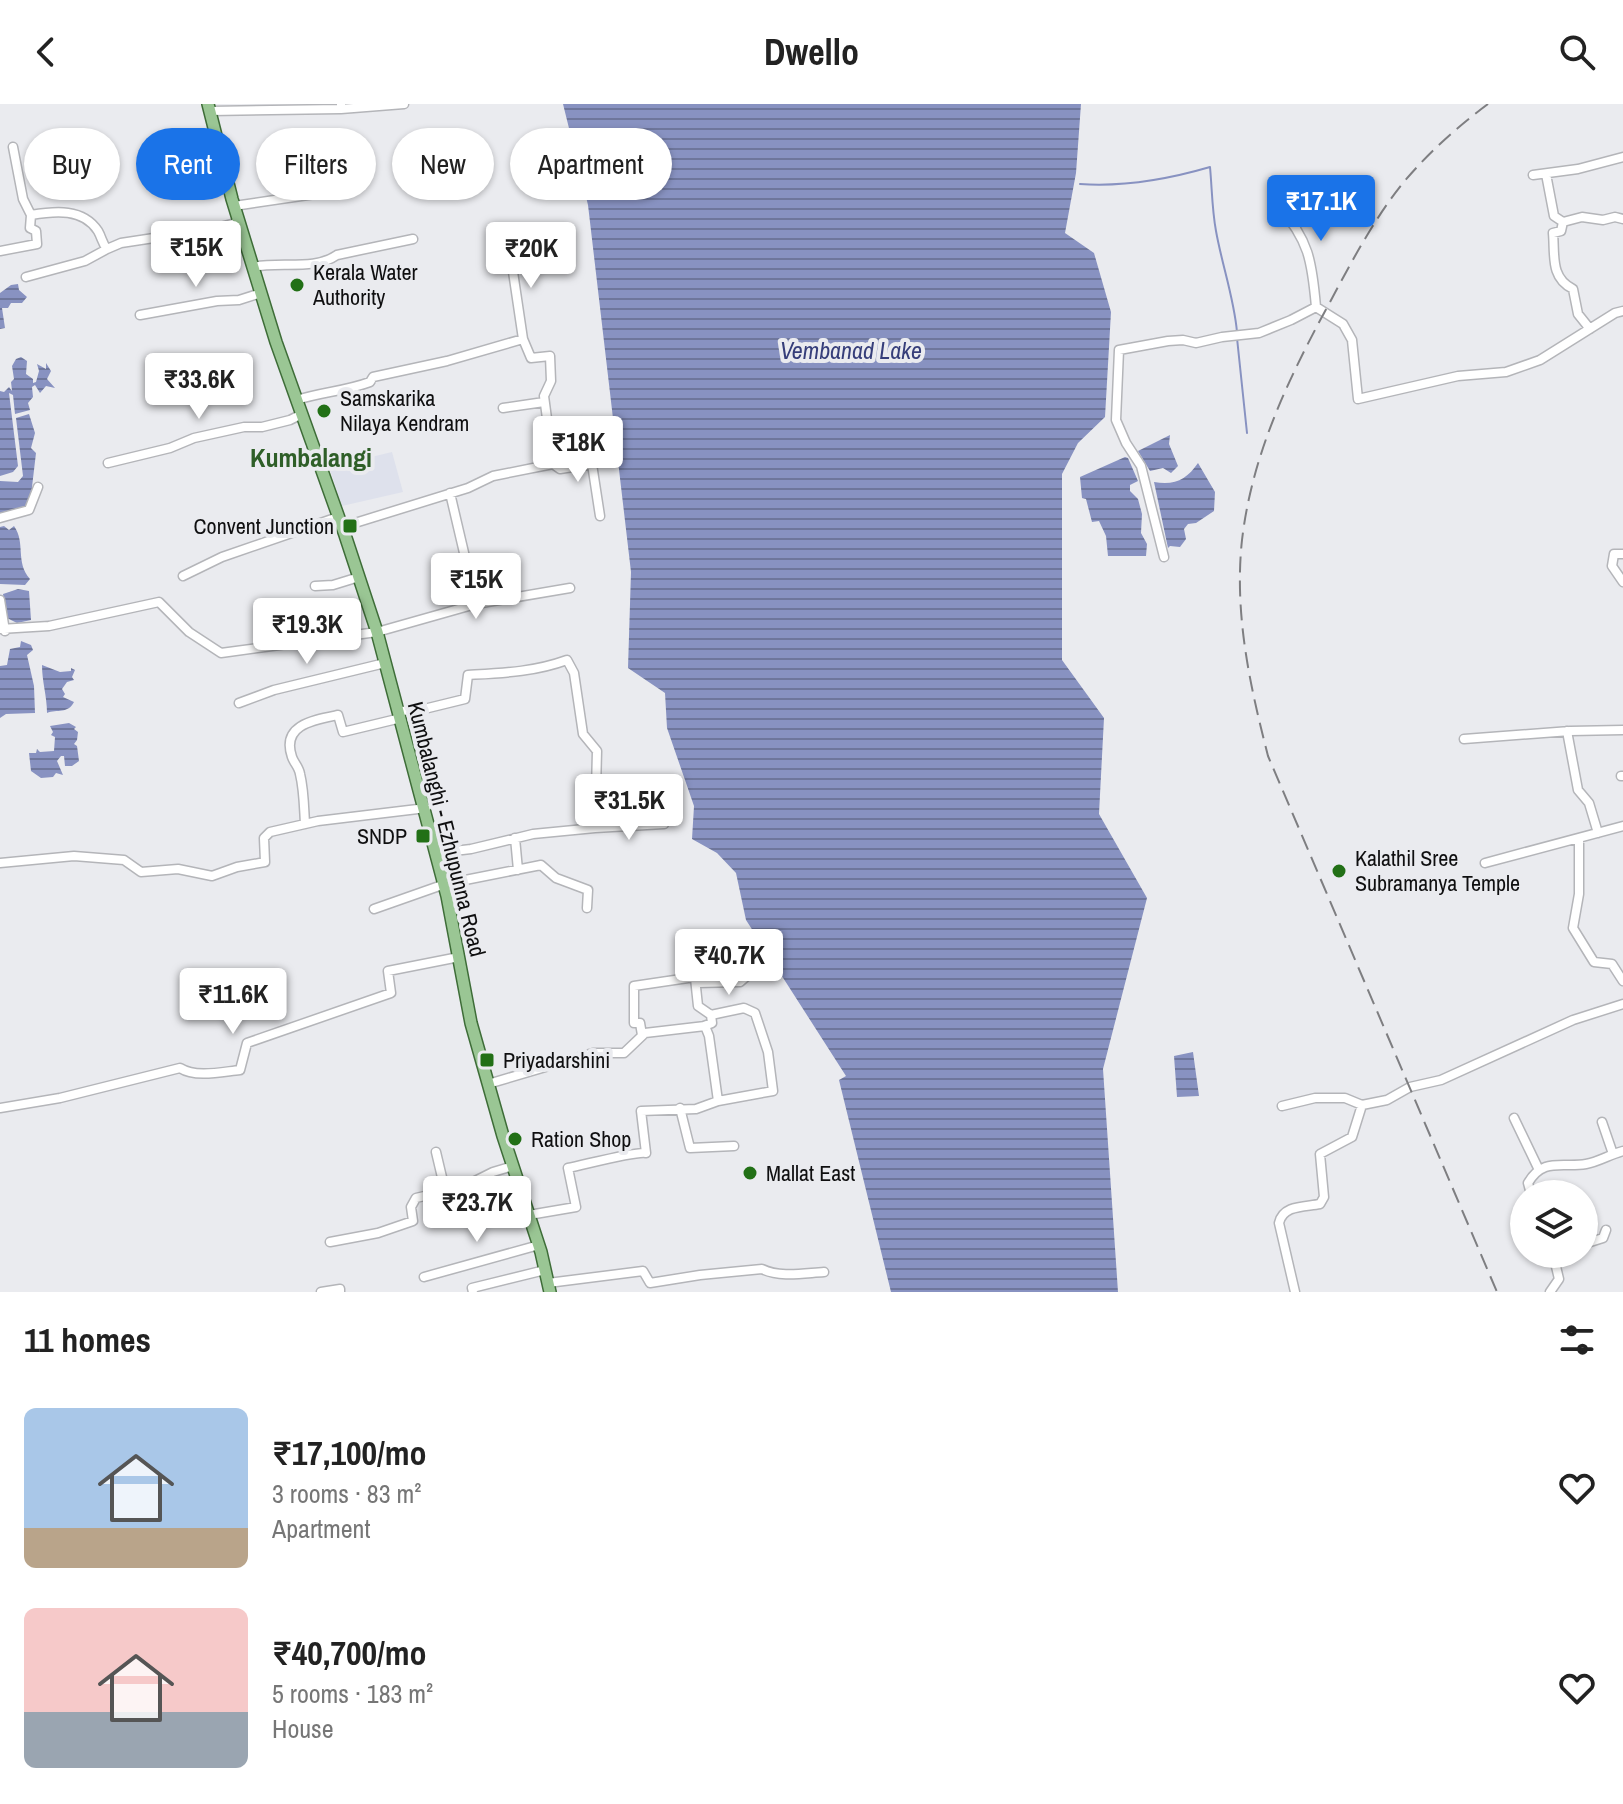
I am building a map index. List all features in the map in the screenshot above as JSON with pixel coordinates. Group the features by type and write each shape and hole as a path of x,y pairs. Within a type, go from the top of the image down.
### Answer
{"main road":[{"name":"Kumbalanghi - Ezhupunna Road","path":"209,108 234,206 261,293 377,632 445,884 471,1023 539,1245 549,1288"}],"street":[{"path":"209,108 404,104"},
{"path":"0,251 37,244 36,231 30,228 31,215 23,199 13,147"},
{"path":"1533,175 1606,163 1623,157"},
{"path":"1546,174 1554,216 1563,222 1582,217 1623,219"},
{"path":"234,206 274,200"},
{"path":"1278,205 1298,228 1312,265 1316,307"},
{"path":"31,215 56,211 87,219 107,249"},
{"path":"26,277 85,261 121,243 239,222"},
{"path":"1563,222 1561,231 1553,233 1555,273 1573,289 1581,320 1590,329"},
{"path":"534,237 505,244 512,265 523,339 531,358 550,356 551,381 544,402 553,464 560,469 592,464 600,516"},
{"path":"253,267 327,262 337,255 413,239"},
{"path":"140,315 239,300 261,293"},
{"path":"1164,557 1141,466 1116,420 1119,350 1168,341 1196,343 1259,333 1316,307"},
{"path":"1316,307 1343,324 1352,340 1358,399 1458,376 1506,372 1540,360 1623,311"},
{"path":"297,400 322,392 352,389 370,382 373,377 447,361 523,339"},
{"path":"503,408 544,402"},
{"path":"108,463 170,448 194,438 244,427 262,427 302,414"},
{"path":"183,576 222,557 468,488 493,476 553,464"},
{"path":"0,518 29,510 38,487"},
{"path":"450,493 476,604"},
{"path":"1623,554 1614,554 1612,566 1623,582"},
{"path":"315,586 333,585 359,577"},
{"path":"0,600 2,630 49,626 159,602 189,632 221,653 377,632 476,604 570,588"},
{"path":"305,824 300,770 292,757 289,736 293,730 338,715 343,732 465,699 468,675 510,674 545,668 567,660 574,673 583,734 597,751 595,828"},
{"path":"239,703 274,690 385,663"},
{"path":"1464,739 1623,730"},
{"path":"1567,731 1578,790 1589,803 1598,833"},
{"path":"0,863 74,856 124,860 141,872 178,869 212,876 265,862 264,838 270,832 367,813 426,808"},
{"path":"437,853 471,849 515,838 595,828 664,824"},
{"path":"1485,863 1623,826"},
{"path":"515,838 518,870"},
{"path":"1579,838 1579,894 1573,928 1594,962 1612,964 1623,981"},
{"path":"374,909 479,875 541,865 556,878 588,890 587,908"},
{"path":"0,1108 60,1098 180,1068 207,1074 240,1070 247,1043 391,993 388,971 459,957"},
{"path":"696,983 740,982 747,976"},
{"path":"529,1215 576,1207 568,1168 624,1157 636,1151 646,1153 641,1111 696,1109 718,1101 773,1091 768,1052 755,1013 744,1008 711,1015 698,1006 695,978 634,986 634,1023 640,1023 642,1035"},
{"path":"1282,1106 1315,1098 1345,1098 1362,1105 1387,1100 1410,1087 1441,1080 1573,1020 1623,1004"},
{"path":"488,1084 593,1053 624,1053 642,1035 704,1026 712,1023 711,1015"},
{"path":"704,1026 711,1045 718,1101"},
{"path":"1295,1292 1279,1223 1281,1214 1320,1204 1324,1197 1320,1154 1352,1137 1362,1105"},
{"path":"680,1108 690,1148 734,1146"},
{"path":"1514,1118 1539,1170"},
{"path":"1531,1180 1546,1165 1586,1164 1618,1152 1602,1122"},
{"path":"436,1152 445,1190"},
{"path":"330,1242 378,1233 413,1221 411,1207 416,1198 463,1187 513,1166"},
{"path":"1598,1240 1603,1238 1606,1230"},
{"path":"424,1277 539,1245"},
{"path":"1550,1292 1559,1279 1556,1268"},
{"path":"549,1288 643,1271 650,1283 762,1269 770,1273 824,1272"},
{"path":"473,1292 472,1288 545,1270"},
{"path":"321,1292 340,1289 340,1292"}],"shaded area":[{"path":"392,452 403,492 342,506 329,467"}],"water":[{"name":"Vembanad Lake","path":"563,104 1081,104 1076,173 1065,233 1094,253 1111,312 1105,417 1078,443 1062,474 1062,660 1104,718 1099,814 1147,898 1103,1069 1118,1292 891,1292 839,1080 846,1076 746,920 736,873 717,853 692,839 694,806 667,728 665,693 628,668 631,572 587,200 672,200 672,128 569,128"},
{"path":"18,284 19,290 27,297 22,303 11,303 8,308 2,308 5,328 0,329 0,293"},
{"path":"21,357 27,361 26,374 33,379 33,383 39,371 37,364 46,369 46,363 51,371 47,379 55,388 46,386 40,393 35,385 32,387 33,397 28,403 30,410 15,414 13,395 9,393 18,466 13,472 0,476 0,391 4,392 9,387 12,391 12,366"},
{"path":"29,414 35,433 31,448 36,453 32,487 35,492 25,508 0,515 0,481 18,482 23,476 16,418"},
{"path":"1170,435 1169,444 1178,466 1171,473 1163,468 1150,471 1138,451"},
{"path":"1125,457 1138,481 1130,485 1130,491 1138,499 1142,514 1141,533 1147,544 1146,556 1108,556 1106,536 1099,521 1092,522 1086,499 1082,498 1080,477"},
{"path":"1198,463 1215,492 1214,511 1196,523 1188,524 1184,529 1186,539 1180,547 1168,548 1154,482 1180,480"},
{"path":"14,526 18,532 23,566 30,579 25,585 0,584 0,527 9,530"},
{"path":"18,589 29,591 31,620 17,623 7,618 3,594"},
{"path":"21,641 31,645 33,650 27,655 34,686 35,713 6,714 0,718 0,666 7,665 10,649 20,647"},
{"path":"42,665 60,672 71,671 71,668 75,670 74,680 67,682 62,689 63,697 74,702 69,708 47,713"},
{"path":"69,723 78,732 74,744 79,761 65,766 64,756 61,756 57,761 63,775 56,773 53,777 41,778 31,771 29,753 36,753 37,749 40,752 54,751 55,737 51,735 50,726"},
{"path":"1193,1052 1199,1096 1177,1097 1174,1056"}],"waterway":[{"path":"1080,184 1146,181 1210,167 1215,223 1237,332"},
{"path":"1237,338 1247,433"}],"railway":[{"path":"1488,104 1433,151 1392,197 1355,256 1300,359 1274,417 1254,477 1242,540 1240,595 1245,650 1268,756 1497,1292"}],"place":[{"name":"Kerala Water Authority","path":"297,285"},
{"name":"Samskarika Nilaya Kendram","path":"324,411"},
{"name":"Convent Junction","path":"350,526"},
{"name":"SNDP","path":"423,836"},
{"name":"Kalathil Sree Subramanya Temple","path":"1339,871"},
{"name":"Priyadarshini","path":"487,1060"},
{"name":"Ration Shop","path":"515,1139"},
{"name":"Mallat East","path":"750,1173"}],"district":[{"name":"Kumbalangi","path":"311,457"}]}
